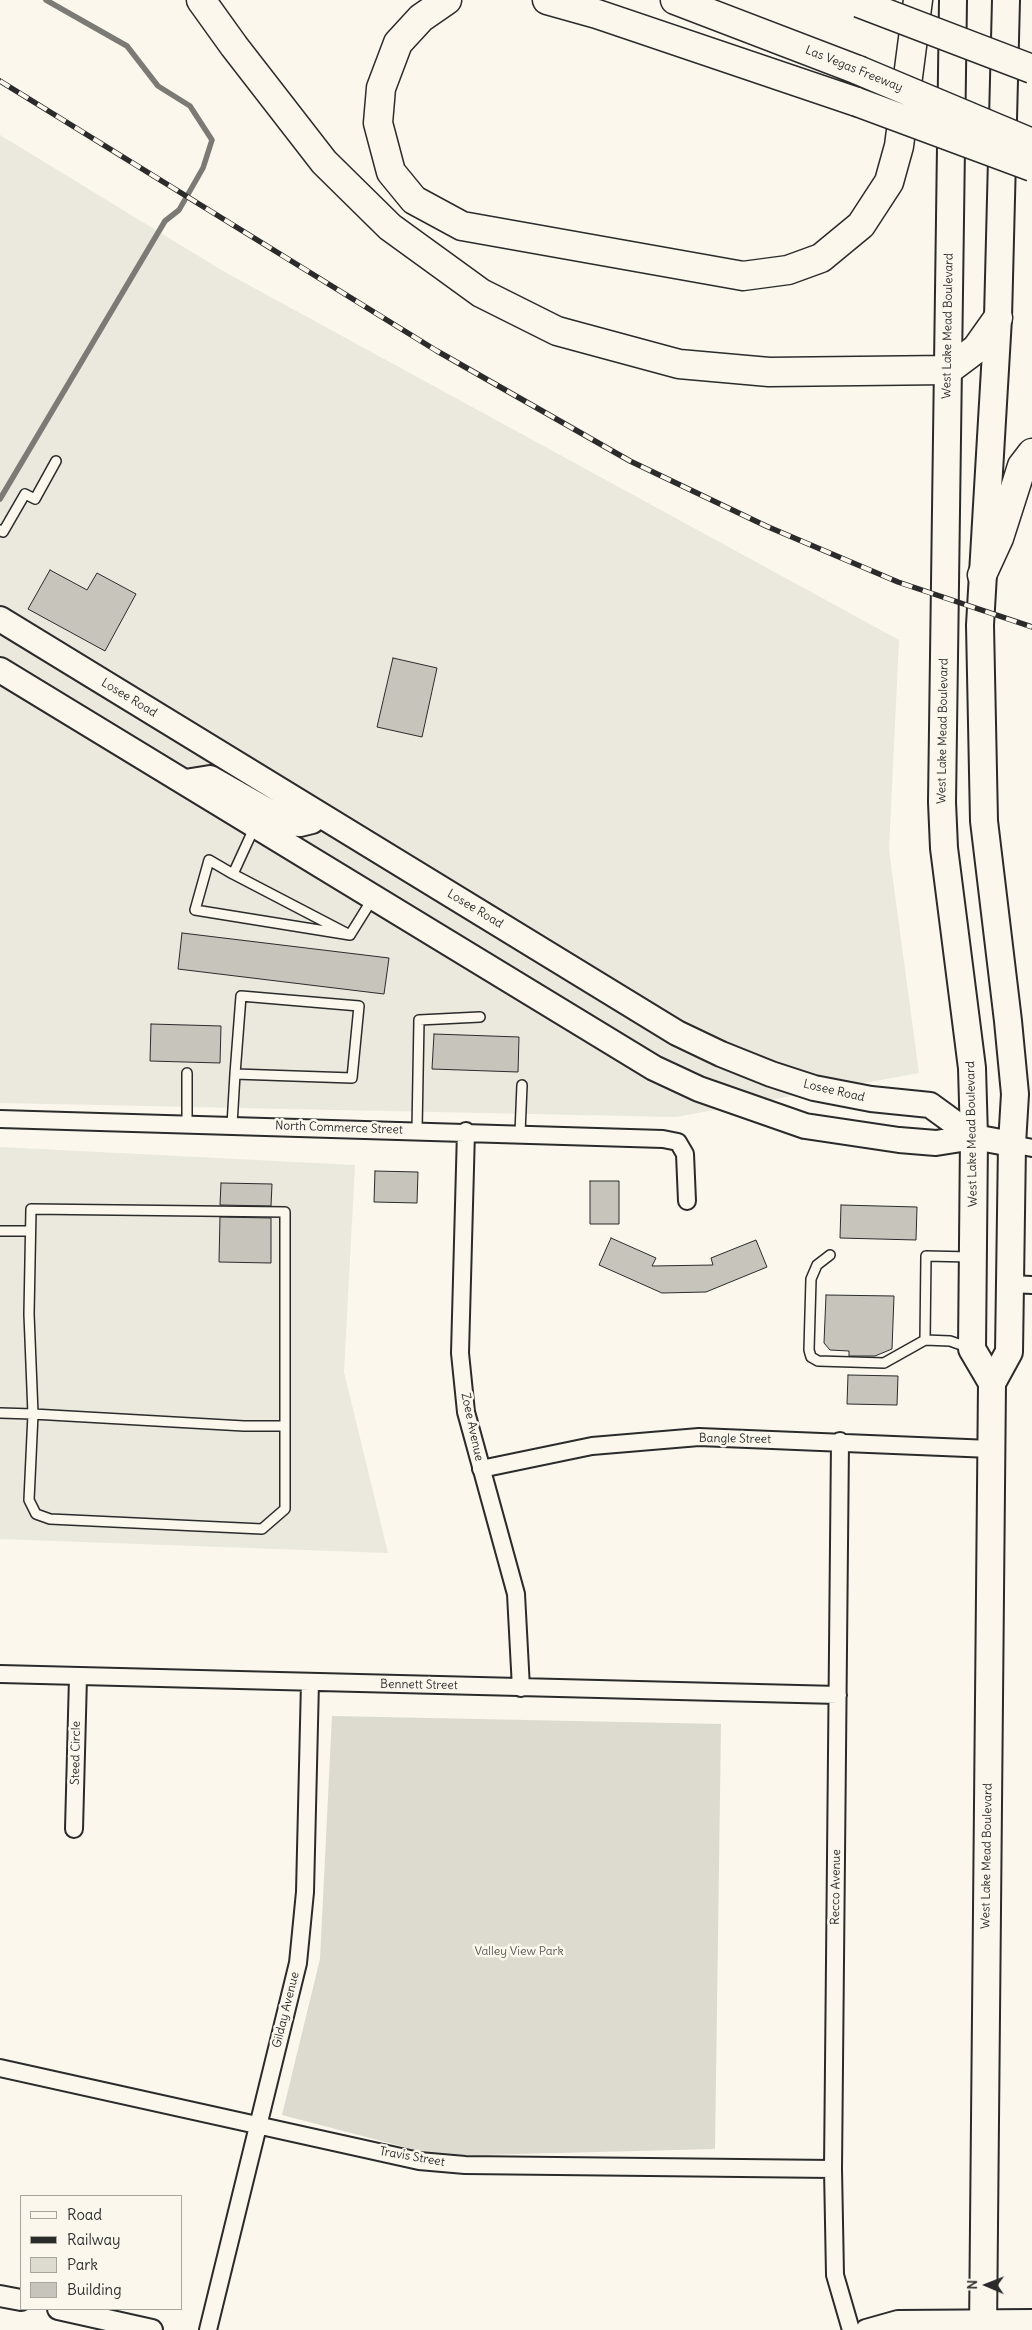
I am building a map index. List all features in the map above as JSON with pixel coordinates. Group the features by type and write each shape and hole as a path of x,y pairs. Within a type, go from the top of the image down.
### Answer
{"highway":[{"path":"201,0 234,46 324,162 390,228 481,293 557,331 679,364 769,372 948,370 976,349 998,318"},
{"path":"447,0 421,18 398,43 382,88 378,123 391,172 414,200 462,226 743,276 788,270 822,258 861,225 889,182 899,146 918,0"},
{"path":"547,0 597,14 857,102 1032,167"},
{"name":"Las Vegas Freeway","path":"675,0 858,70 1032,143"},
{"path":"856,1 1032,69"},
{"path":"982,575 999,538 1022,466 1032,453"}],"main road":[{"name":"West Lake Mead Boulevard","path":"953,0 942,802 944,848 972,1068 974,1137 972,1349"},
{"name":"West Lake Mead Boulevard","path":"983,2325 992,1383 1009,1352 1022,1285 1022,1146 984,821 980,625 998,318 1006,0"},
{"name":"Losee Road","path":"0,619 677,1033 721,1054 771,1074 814,1088 871,1099 930,1105 974,1137"},
{"name":"Losee Road","path":"0,670 654,1068 700,1089 795,1123 833,1131 936,1143 974,1137 1022,1146"},
{"path":"184,782 210,778 289,823 300,824 312,821 317,813"},
{"path":"972,1349 992,1383"}],"street":[{"name":"North Commerce Street","path":"0,1119 663,1138 678,1142 685,1154 687,1201"},
{"name":"Zoee Avenue","path":"466,1132 460,1353 466,1412 516,1594 521,1688"},
{"name":"Bangle Street","path":"481,1469 592,1446 699,1437 840,1441 991,1449"},
{"name":"Recco Avenue","path":"840,1441 833,2169 835,2275 851,2330"},
{"name":"Bennett Street","path":"0,1674 838,1696"},
{"name":"Steed Circle","path":"74,1828 78,1676"},
{"name":"Gilday Avenue","path":"208,2330 298,1963 305,1892 310,1682"},
{"name":"Travis Street","path":"0,2068 419,2161 465,2165 833,2169"},
{"path":"0,2296 20,2300"},
{"path":"62,2310 152,2330"},
{"path":"866,2330 898,2321 983,2325 1032,2320"}],"lane":[{"path":"0,530 3,532 25,494 35,499 56,461"},
{"path":"233,874 255,826"},
{"path":"209,860 233,874 350,935 195,910 209,860"},
{"path":"350,935 373,898"},
{"path":"232,1125 235,1074 241,996 359,1006 352,1078 235,1074"},
{"path":"417,1130 419,1020 480,1017"},
{"path":"186,1124 187,1074"},
{"path":"520,1133 522,1085"},
{"path":"31,1209 286,1212 285,1509 262,1529 50,1519 36,1514 29,1500 33,1414 29,1314 30,1231 31,1209"},
{"path":"0,1231 30,1231"},
{"path":"830,1255 817,1265 811,1279 809,1350 812,1357 818,1361 884,1363 925,1340 950,1341 972,1349"},
{"path":"925,1340 926,1256 973,1256"},
{"path":"0,1413 244,1426 285,1426"}],"shaded area":[{"path":"0,135 223,271 899,640 889,850 919,1073 676,1117 0,1103"},
{"path":"0,1147 355,1165 344,1372 388,1553 0,1539"}],"green space":[{"name":"Valley View Park","path":"332,1716 721,1724 715,2149 439,2156 282,2115 320,1959"}],"building":[{"path":"50,570 87,590 97,573 136,594 105,651 28,609"},
{"path":"393,658 437,668 422,737 377,727"},
{"path":"182,933 389,958 384,994 178,969"},
{"path":"151,1024 221,1026 220,1063 150,1061"},
{"path":"434,1034 519,1037 518,1072 432,1069"},
{"path":"375,1171 418,1172 417,1203 374,1202"},
{"path":"590,1181 619,1181 619,1224 590,1224"},
{"path":"221,1183 272,1184 271,1206 220,1205"},
{"path":"841,1205 917,1207 916,1240 840,1238"},
{"path":"220,1217 271,1218 271,1263 219,1262"},
{"path":"611,1238 656,1258 652,1266 713,1265 711,1258 756,1240 767,1267 706,1292 662,1293 599,1265"},
{"path":"826,1295 894,1296 892,1349 875,1356 849,1356 849,1351 830,1350 824,1343"},
{"path":"848,1375 898,1376 897,1405 847,1404"}],"waterway":[{"path":"0,499 165,221 179,210 203,168 212,140 190,106 158,86 127,46 46,0"}],"railway":[{"path":"0,81 437,351 630,461 766,526 898,582 1032,627"}]}
